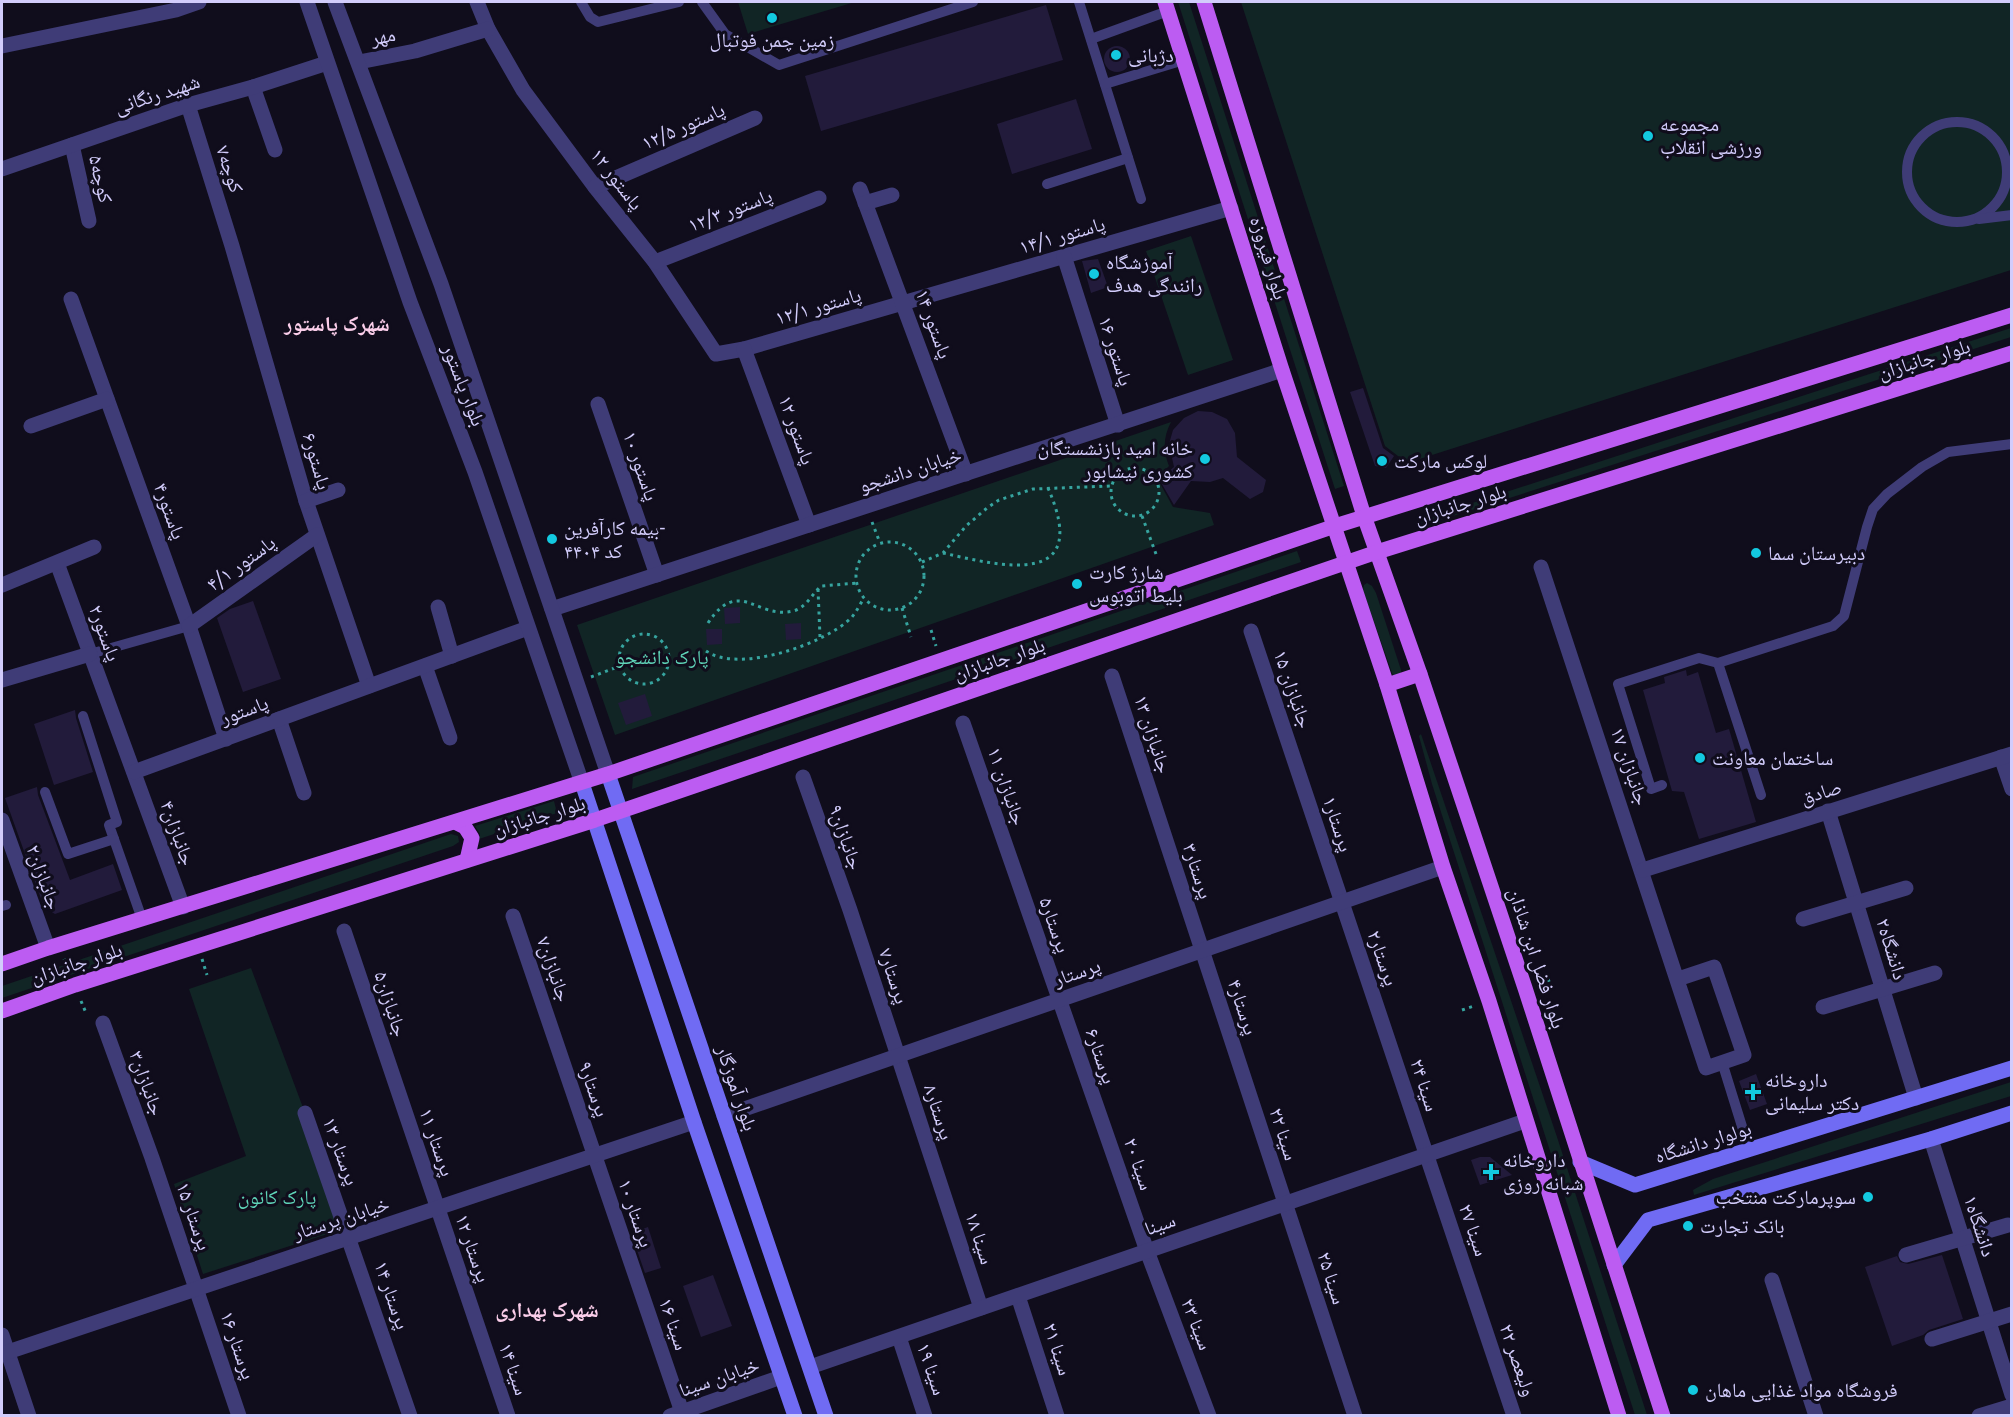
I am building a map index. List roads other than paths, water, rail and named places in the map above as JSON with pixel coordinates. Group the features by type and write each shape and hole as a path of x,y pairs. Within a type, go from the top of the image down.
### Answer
{"main road":[{"name":"بلوار فیروزه","path":"1204,2 1364,516"},
{"name":"بلوار فیروزه","path":"1167,7 1282,370 1335,526"},
{"name":"بلوار جانبازان","path":"2,964 582,783 1364,516 2012,315"},
{"name":"بلوار جانبازان","path":"2,1011 69,987 620,812 1346,562 2012,353"},
{"name":"بلوار فضل ابن شاذان","path":"1364,516 1420,674 1525,988 1663,1416"},
{"path":"1335,526 1443,867 1489,1001 1619,1416"},
{"path":"1387,685 1420,674"},
{"name":"بلوار آموزگار","path":"608,774 826,1416"},
{"path":"582,783 694,1122 795,1416"},
{"path":"454,822 465,827 472,838 467,860"},
{"name":"بولوار دانشگاه","path":"1580,1162 1635,1185 2012,1068"},
{"path":"1614,1265 1648,1220 1931,1140 2012,1113"}],"street":[{"path":"2,46 176,10 199,2"},
{"name":"بلوار پاستور","path":"307,2 410,302 475,472 582,783"},
{"name":"بلوار پاستور","path":"335,2 441,284 608,774"},
{"name":"۱۲ پاستور","path":"477,2 488,29 523,90 655,262 716,354 744,349"},
{"name":"مهر","path":"359,62 415,51 488,29"},
{"name":"شهید رنگانی","path":"2,169 188,105 327,63"},
{"path":"253,87 275,150"},
{"name":"کوچه۷","path":"188,105 232,246"},
{"name":"پاستور ۱۲/۵","path":"596,187 755,118"},
{"name":"کوچه۵","path":"72,146 89,221"},
{"name":"پاستور ۱۴","path":"892,195 862,196 904,302 966,474"},
{"name":"پاستور ۱۲/۳","path":"655,262 819,198"},
{"name":"پاستور ۱۴/۱","path":"904,302 1231,208"},
{"name":"پاستور۶","path":"232,246 306,501 369,686"},
{"name":"پاستور ۱۶","path":"1064,256 1118,425"},
{"name":"پاستور۴","path":"71,299 189,626 226,739"},
{"name":"پاستور ۱۲/۱","path":"744,349 904,302"},
{"name":"پاستور ۱۲","path":"744,349 809,525"},
{"name":"خیابان دانشجو","path":"552,609 1282,370"},
{"path":"31,426 107,399"},
{"name":"پاستور ۱۰","path":"598,404 657,575"},
{"path":"475,472 501,463"},
{"path":"306,501 338,490"},
{"name":"پاستور ۴/۱","path":"189,626 317,535"},
{"path":"2,585 94,547"},
{"name":"پاستور۲","path":"57,563 134,772"},
{"name":"جانبازان ۱۷","path":"1541,567 1643,870 1706,1068 1722,1062"},
{"path":"438,607 452,656"},
{"name":"پاستور","path":"134,772 528,628"},
{"name":"جانبازان ۱۵","path":"1251,632 1295,760"},
{"path":"2,680 90,654"},
{"path":"425,666 450,738"},
{"name":"جانبازان ۱۳","path":"1112,676 1154,805"},
{"path":"279,719 304,793"},
{"name":"جانبازان ۱۱","path":"963,723 1011,863"},
{"path":"2006,755 2012,789"},
{"name":"صادق","path":"1643,870 2006,755"},
{"name":"پرستار۱","path":"1295,760 1342,902"},
{"name":"جانبازان۴","path":"134,772 183,907"},
{"name":"جانبازان۹","path":"803,777 850,910"},
{"name":"پرستار۳","path":"1154,805 1202,950"},
{"name":"دانشگاه۲","path":"1828,811 1916,1098"},
{"name":"جانبازان۲","path":"2,820 48,948"},
{"name":"پرستار۵","path":"1011,863 1059,1000"},
{"name":"پرستار","path":"724,1116 1443,867"},
{"path":"1803,919 1906,888"},
{"name":"پرستار۲","path":"1342,902 1384,1028"},
{"name":"پرستار۷","path":"850,910 898,1056"},
{"name":"جانبازان۷","path":"513,916 554,1036"},
{"name":"جانبازان۵","path":"345,931 398,1090"},
{"name":"پرستار۴","path":"1202,950 1243,1077"},
{"path":"1678,980 1714,967 1744,1054 1722,1062"},
{"path":"1823,1007 1935,974"},
{"name":"پرستار۶","path":"1059,1000 1103,1126"},
{"name":"جانبازان۳","path":"103,1023 152,1158"},
{"name":"سینا ۲۴","path":"1384,1028 1427,1155"},
{"name":"پرستار۹","path":"554,1036 594,1155"},
{"name":"پرستار۸","path":"898,1056 940,1182"},
{"name":"سینا ۲۲","path":"1243,1077 1285,1203"},
{"name":"پرستار ۱۱","path":"398,1090 438,1208"},
{"name":"پرستار ۱۳","path":"305,1113 350,1237"},
{"name":"سینا","path":"810,1367 1525,1121"},
{"name":"خیابان پرستار","path":"5,1353 694,1122"},
{"name":"سینا ۲۰","path":"1103,1126 1147,1251"},
{"name":"دانشگاه۱","path":"1931,1140 2012,1395"},
{"name":"پرستار ۱۰","path":"594,1155 638,1284"},
{"name":"سینا ۲۷","path":"1427,1155 1481,1318"},
{"name":"پرستار ۱۵","path":"152,1158 196,1289"},
{"name":"سینا ۱۸","path":"940,1182 981,1308"},
{"name":"سینا ۲۵","path":"1285,1203 1355,1416"},
{"name":"پرستار ۱۲","path":"438,1208 481,1336"},
{"path":"1906,1255 2008,1225"},
{"name":"پرستار ۱۴","path":"350,1237 410,1416"},
{"name":"سینا ۲۳","path":"1147,1251 1208,1414"},
{"path":"1772,1280 1816,1416"},
{"name":"سینا ۱۶","path":"638,1284 676,1414"},
{"name":"پرستار ۱۶","path":"196,1289 239,1416"},
{"name":"سینا ۲۱","path":"1018,1296 1057,1416"},
{"path":"1932,1339 2012,1314"},
{"name":"ولیعصر ۲۲","path":"1481,1318 1514,1416"},
{"path":"2,1335 5,1353 29,1416"},
{"name":"سینا ۱۴","path":"481,1336 508,1416"},
{"name":"سینا ۱۹","path":"898,1337 925,1416"},
{"name":"خیابان سینا","path":"676,1414 781,1377"},
{"path":"1979,1416 2012,1406"}],"lane":[{"path":"581,2 590,17 598,22 679,2"},
{"path":"703,2 725,34 779,65 973,2"},
{"path":"1079,2 1141,199"},
{"path":"1091,39 1167,7"},
{"path":"1105,84 1184,60"},
{"path":"1969,220 1985,213 1997,201 2005,186 2009,170 1995,140 1983,129 1968,123 1952,122 1937,126 1923,135 1913,147 1908,162 1907,178 1911,193 1922,207 1936,217 1952,222 2012,215"},
{"path":"1047,184 1128,158"},
{"path":"1662,785 1651,789 1618,684 1699,658 1718,663 1833,626 1844,616 1867,527 1874,509 1887,494 1922,467 1948,452 2012,444"},
{"path":"90,654 189,626"},
{"path":"1718,663 1761,795"},
{"path":"83,716 117,822 110,825 114,839 142,919"},
{"path":"45,792 68,854 114,839"},
{"path":"1722,1062 1749,1149"}],"place":[{"name":"زمین چمن فوتبال","path":"772,18"},
{"name":"دژبانی","path":"1116,55"},
{"name":"مجموعه ورزشی انقلاب","path":"1648,136"},
{"name":"آموزشگاه رانندگی هدف","path":"1094,274"},
{"name":"خانه امید بازنشستگان کشوری نیشابور","path":"1205,459"},
{"name":"لوکس مارکت","path":"1382,461"},
{"name":"بیمه کارآفرین- کد ۴۴۰۴","path":"552,539"},
{"name":"دبیرستان سما","path":"1756,553"},
{"name":"شارژ کارت بلیط اتوبوس","path":"1077,584"},
{"name":"ساختمان معاونت","path":"1700,758"},
{"name":"داروخانه دکتر سلیمانی","path":"1753,1092"},
{"name":"داروخانه شبانه روزی","path":"1491,1172"},
{"name":"سوپرمارکت منتخب","path":"1868,1197"},
{"name":"بانک تجارت","path":"1688,1226"},
{"name":"فروشگاه مواد غذایی ماهان","path":"1693,1390"}],"district":[{"name":"شهرک پاستور","path":"337,324"},
{"name":"شهرک بهداری","path":"547,1310"}],"park label":[{"name":"پارک دانشجو","path":"662,657"},
{"name":"پارک کانون","path":"277,1197"}]}
